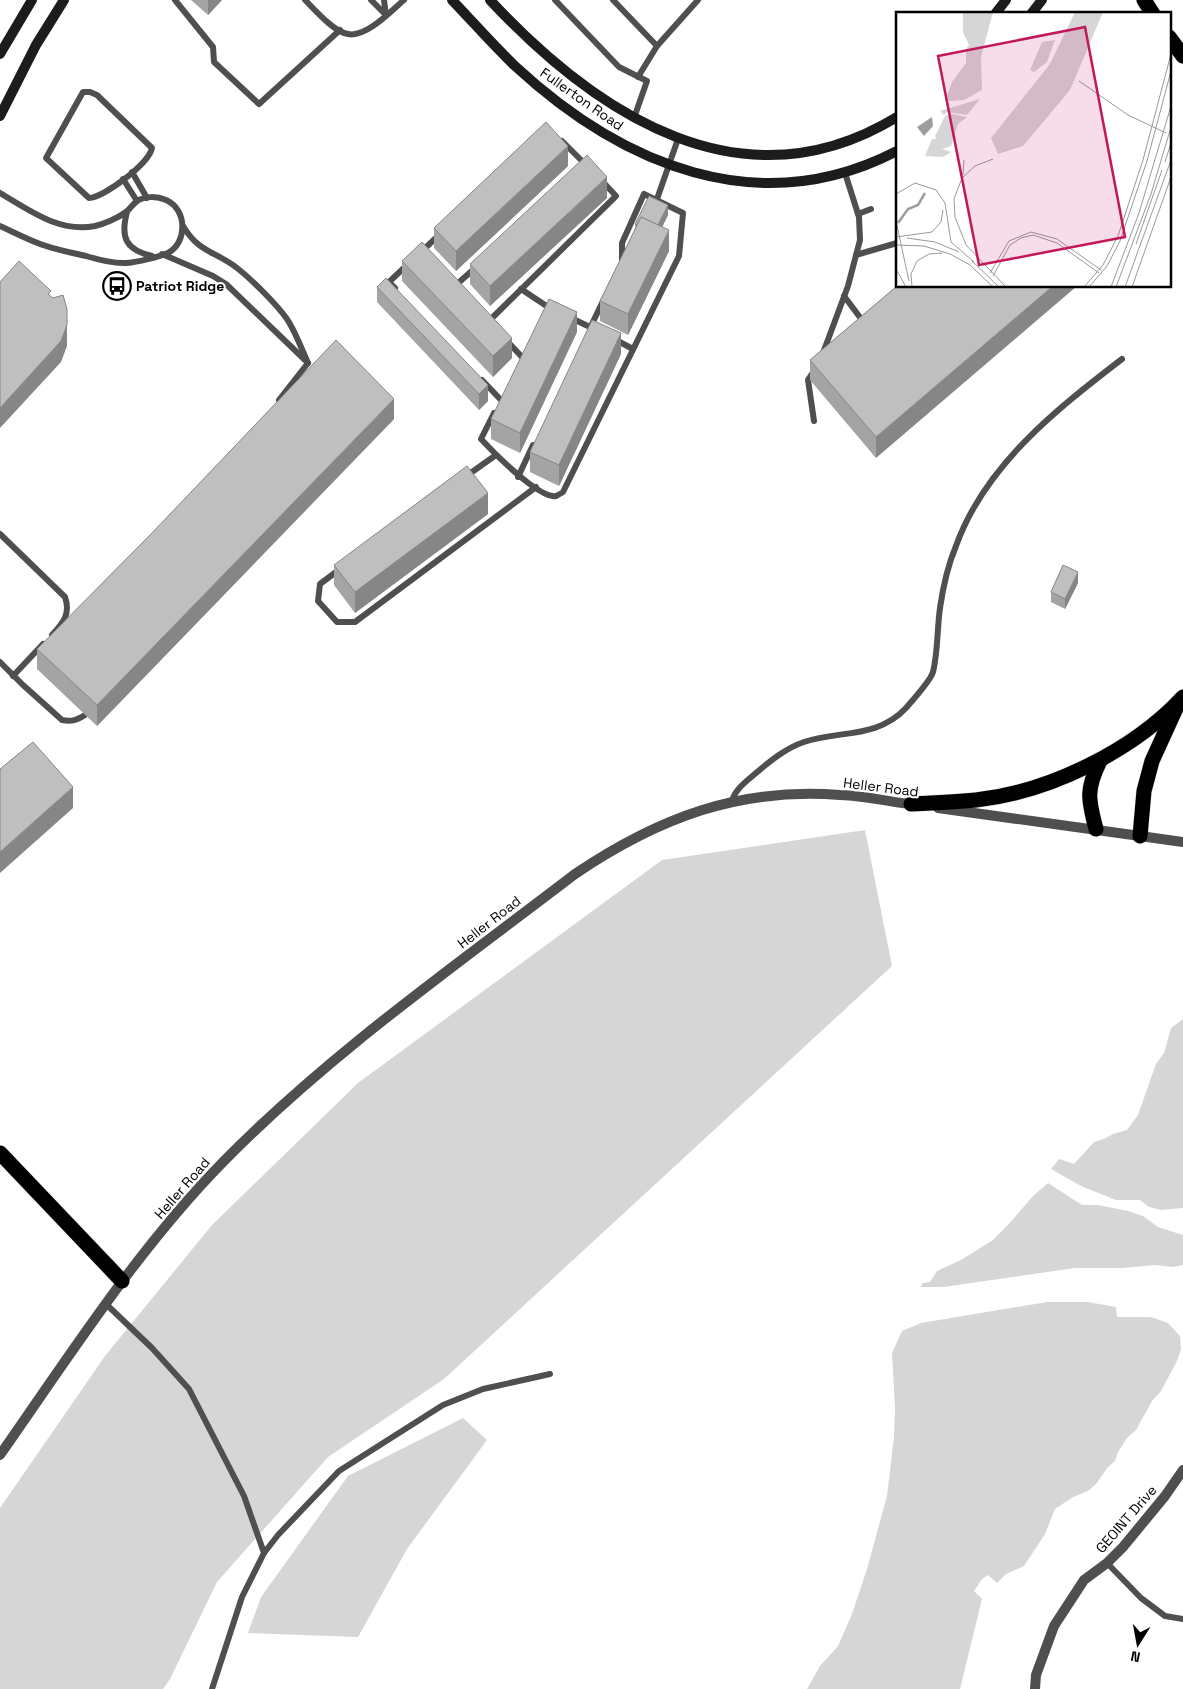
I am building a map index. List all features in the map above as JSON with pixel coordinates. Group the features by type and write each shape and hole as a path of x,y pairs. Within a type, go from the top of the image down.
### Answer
{"highway":[{"path":"1144,0 1152,12"},
{"path":"1170,38 1183,56"},
{"path":"911,804 977,800 1016,792 1058,778 1100,761 1131,742 1181,700"},
{"path":"1140,836 1144,791 1152,761 1181,700"},
{"path":"1096,829 1090,802 1090,791 1092,778 1100,761"},
{"path":"0,1153 122,1282"}],"main road":[{"path":"0,54 32,0"},
{"path":"0,116 36,45 64,0"},
{"name":"Fullerton Road","path":"452,0 516,66 569,109 619,142 688,172 724,180 762,183 803,181 845,173 880,160 896,152"},
{"name":"Fullerton Road","path":"490,0 543,53 596,94 634,118 678,139 702,146 735,153 762,155 815,151 866,135 896,118"},
{"path":"997,12 1006,0"},
{"path":"1032,12 1042,0"}],"street":[{"name":"Heller Road","path":"0,1455 122,1282 174,1218 228,1157 268,1117 366,1034 575,874 608,852 649,830 694,812 732,801 782,794 840,794 1183,842"},
{"name":"GEOINT Drive","path":"1035,1689 1036,1676 1054,1626 1084,1580 1107,1563 1123,1547 1165,1496 1183,1470"}],"lane":[{"path":"175,0 213,47 214,62 259,104 340,30"},
{"path":"305,0 334,27 348,34 364,32 404,0"},
{"path":"371,0 386,16"},
{"path":"384,0 386,16"},
{"path":"555,0 620,67 647,81 634,118"},
{"path":"613,0 657,46"},
{"path":"638,77 657,46 698,0"},
{"path":"83,92 97,95 152,148 151,154 123,179 106,192 94,198 89,198 46,158 83,92"},
{"path":"558,137 592,171"},
{"path":"657,199 678,139"},
{"path":"578,171 586,165"},
{"path":"132,172 147,198"},
{"path":"814,421 808,380 820,362 844,296 860,240 858,214 845,173"},
{"path":"489,321 616,196 598,177"},
{"path":"123,179 137,201"},
{"path":"0,193 45,220 66,225 95,226 126,212 137,201 152,196 167,200 179,211 183,226 190,237 201,247 235,266 280,311 290,323 308,363"},
{"path":"505,391 481,440 518,477 550,496 556,496 563,492 679,256 683,213 644,194 622,243 623,259 619,267"},
{"path":"858,214 871,210"},
{"path":"126,212 123,227 127,242 139,253 154,257"},
{"path":"0,226 35,242 108,262 128,263 169,252 180,241 183,226"},
{"path":"417,256 445,230"},
{"path":"856,255 896,244"},
{"path":"424,250 430,257"},
{"path":"162,254 213,276 226,284 308,363"},
{"path":"402,296 390,282 410,263"},
{"path":"456,285 478,265"},
{"path":"450,278 463,292"},
{"path":"521,289 546,307 555,311"},
{"path":"586,336 607,293"},
{"path":"844,296 867,327"},
{"path":"542,315 546,307"},
{"path":"482,314 495,328"},
{"path":"564,315 599,331"},
{"path":"502,335 522,357"},
{"path":"608,336 633,349"},
{"path":"517,365 526,348"},
{"path":"732,801 742,785 791,748 803,742 874,728 893,720 905,709 933,674 940,607 946,577 956,545 974,506 999,470 1044,423 1122,359"},
{"path":"279,400 308,363"},
{"path":"474,372 500,400"},
{"path":"518,477 535,441"},
{"path":"456,484 496,455"},
{"path":"344,567 320,584 318,601 337,622 355,622 536,487"},
{"path":"0,534 65,597 67,604 66,618 13,676"},
{"path":"0,662 62,720 70,722 85,715"},
{"path":"106,1304 152,1348 189,1389 244,1496 264,1553"},
{"path":"212,1689 242,1597 264,1553 278,1535 339,1471 443,1405 483,1389 550,1374"},
{"path":"1107,1563 1141,1598 1165,1616 1183,1620"}],"shaded area":[{"path":"865,830 892,966 444,1379 328,1457 217,1582 170,1679 163,1689 0,1689 0,1508 105,1356 212,1225 358,1083 662,860"},
{"path":"1183,1019 1183,1208 1161,1210 1149,1207 1140,1200 1116,1200 1081,1186 1051,1169 1059,1159 1074,1164 1094,1142 1127,1130 1138,1115 1156,1064 1164,1053 1171,1028"},
{"path":"1048,1183 1082,1205 1098,1205 1128,1211 1143,1216 1158,1227 1183,1235 1183,1265 1173,1267 1155,1265 1122,1268 1075,1268 944,1287 920,1287 923,1283 930,1282 937,1271 961,1260 993,1240 1033,1196"},
{"path":"1047,1302 1088,1302 1116,1307 1117,1317 1151,1317 1168,1323 1180,1336 1181,1349 1177,1361 1161,1391 1152,1401 1136,1430 1127,1438 1118,1452 1115,1461 1108,1467 1096,1484 1088,1491 1073,1497 1055,1509 1045,1534 1024,1566 1006,1574 997,1583 988,1575 982,1579 974,1591 982,1599 960,1689 807,1689 820,1666 838,1646 852,1614 867,1569 887,1496 894,1437 895,1408 892,1353 902,1331 921,1323"},
{"path":"463,1418 487,1440 407,1549 358,1637 248,1633 261,1597 348,1476"}],"building":[{"path":"546,122 568,146 456,251 434,228"},
{"path":"587,155 607,177 490,286 470,264"},
{"path":"649,196 668,205 658,225 641,217 637,225 635,224"},
{"path":"641,217 669,230 628,314 600,301"},
{"path":"422,242 512,338 493,356 402,261"},
{"path":"19,261 51,291 48,294 53,298 63,295 67,309 67,325 61,341 0,408 0,282"},
{"path":"386,278 488,385 479,394 377,287"},
{"path":"896,287 1051,288 876,437 810,360"},
{"path":"549,299 577,312 520,433 491,419"},
{"path":"592,320 621,333 559,465 530,452"},
{"path":"336,340 394,399 97,705 37,649 151,534"},
{"path":"467,466 488,493 355,592 334,565"},
{"path":"1063,565 1078,572 1065,599 1051,592"},
{"path":"33,742 73,787 0,852 0,769"}],"place":[{"name":"Patriot Ridge","path":"117,286"}]}
